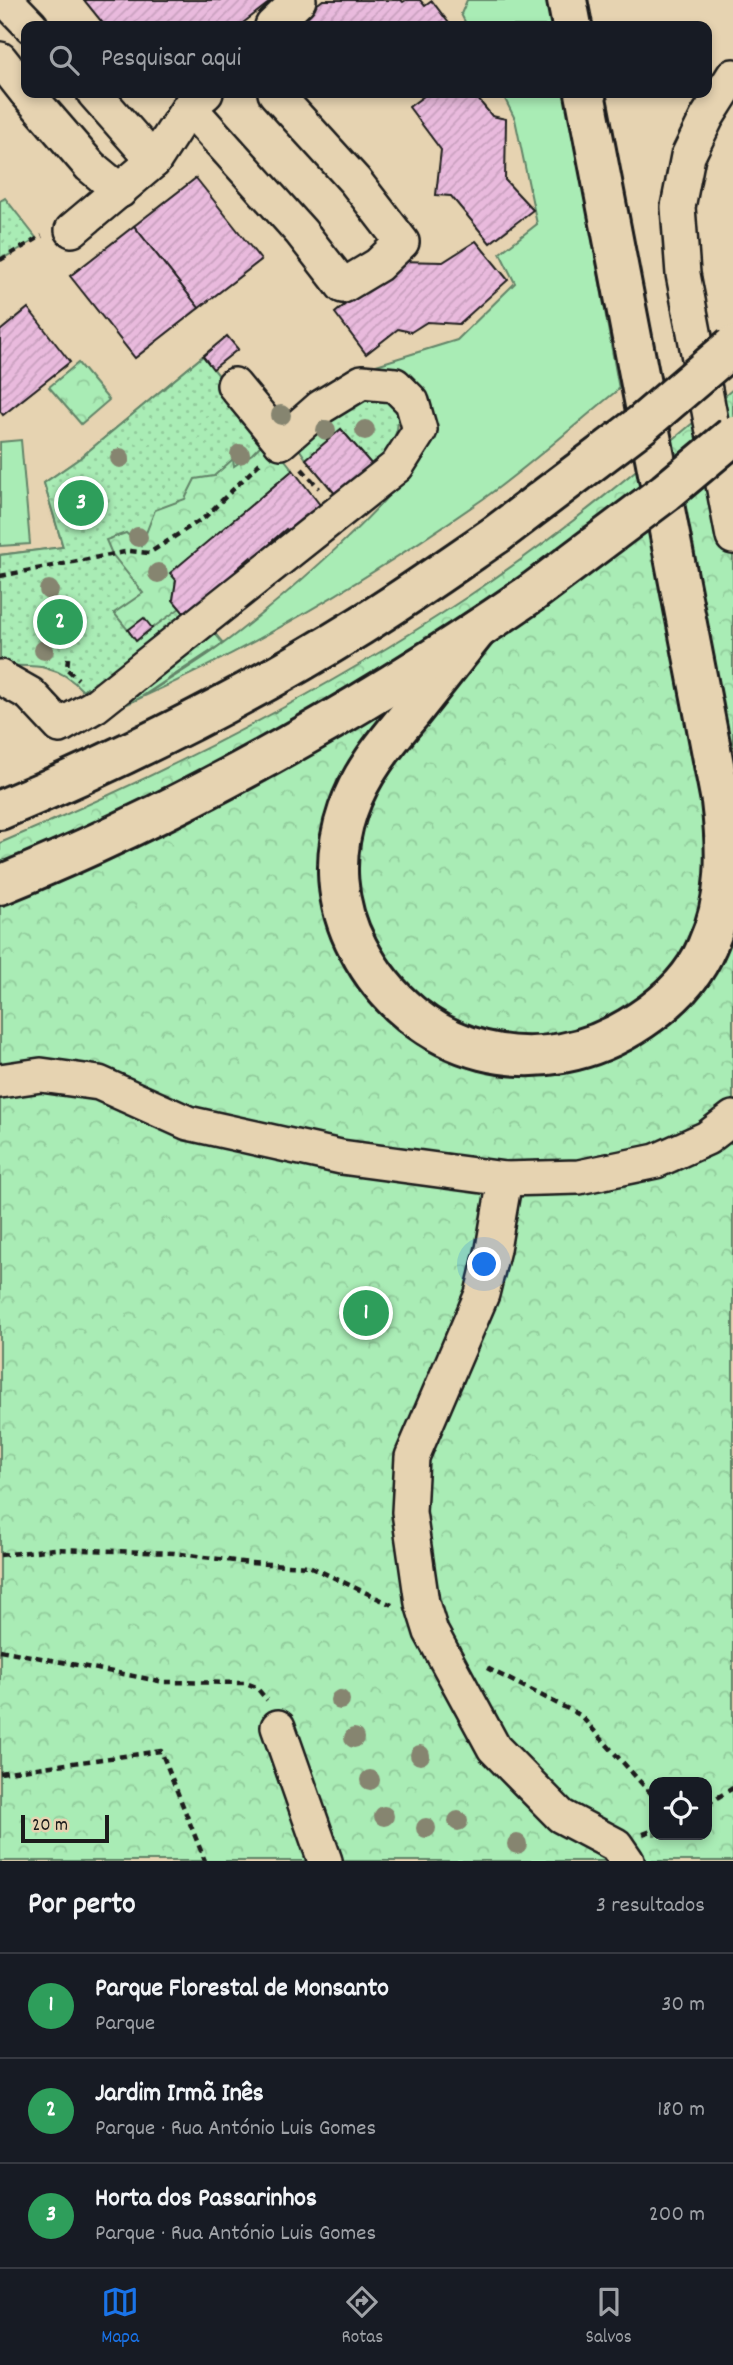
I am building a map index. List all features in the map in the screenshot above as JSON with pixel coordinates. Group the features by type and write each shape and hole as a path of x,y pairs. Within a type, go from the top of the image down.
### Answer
{"highway":[{"path":"568,0 571,21"},
{"path":"477,630 374,758 359,783 340,838 337,869 340,898 349,931 384,988 406,1011 434,1030 458,1044 514,1056 569,1052 595,1045 625,1031 652,1013 691,975 707,948 717,922 726,863 722,801 586,98"},
{"path":"0,810 128,753 275,676 359,627 497,534 642,424 733,346"},
{"path":"0,885 94,845 251,765 376,695 533,592 666,492 733,436"}],"street":[{"path":"6,0 26,21"},
{"path":"277,21 299,0"},
{"path":"0,59 21,85"},
{"path":"733,76 688,156 678,208 683,274 733,537"},
{"path":"32,98 90,166 120,191"},
{"path":"98,98 155,161"},
{"path":"72,230 155,161 198,100 343,286 379,265 402,242 355,181 280,98"},
{"path":"0,677 30,694 61,726 95,706 397,466 420,430 412,402 395,385 362,382 321,407 281,442 234,386"},
{"path":"0,1081 41,1076 99,1083 188,1124 341,1157 505,1179 579,1177 656,1161 707,1138 733,1118"},
{"path":"505,1179 482,1294 412,1457 409,1512 422,1603 430,1632 494,1748 561,1816 616,1845 627,1861"},
{"path":"278,1727 325,1861"}],"path":[{"path":"0,260 45,234 72,230"},
{"path":"0,576 130,551 149,553 205,517 281,442"},
{"path":"302,469 319,488"},
{"path":"68,658 67,669 79,680"},
{"path":"0,1555 55,1549 174,1553 249,1563 309,1566 391,1604 430,1632"},
{"path":"0,1650 164,1682 246,1683 256,1687 265,1696 278,1727"},
{"path":"486,1667 580,1715 649,1791"},
{"path":"0,1773 161,1751 205,1861"},
{"path":"712,1801 733,1788"}],"green space":[{"path":"467,0 549,0 553,21 464,21 461,14"},
{"path":"504,98 567,98 619,389 500,486 400,555 272,632 138,699 206,656 299,582 374,511 404,477 425,446 434,418 421,389 404,374 373,366 457,340 515,283 500,253 537,224 515,119"},
{"path":"5,198 37,239 0,260 0,201"},
{"path":"203,356 293,470 171,573 176,580 173,600 189,619 90,698 69,676 33,664 1,667 0,555 63,547 44,483 80,458"},
{"path":"203,356 269,437 252,454 234,466 233,459 214,476 195,479 185,499 155,510 141,546 126,533 106,540 112,554 143,593 114,613 136,640 180,608 189,619 92,693 87,687 83,691 54,670 35,666 0,666 0,555 63,547 44,483 80,458"},
{"path":"78,363 109,400 81,424 49,387"},
{"path":"733,389 733,1861 0,1861 0,843 180,761 355,667 467,597 536,549"},
{"path":"366,391 396,401 398,412 395,437 373,466 341,429 306,459 294,441"},
{"path":"21,440 30,544 0,546 0,442"},
{"path":"212,630 223,643 138,699 99,717"}],"building":[{"path":"84,0 270,2 245,21 101,21"},
{"path":"323,0 420,0 425,6 432,1 447,21 295,21"},
{"path":"421,98 477,98 492,116 506,119 505,180 533,210 490,243 451,196 436,195 441,150 409,107"},
{"path":"196,178 261,260 199,308 134,226"},
{"path":"134,226 199,308 135,358 70,276"},
{"path":"476,241 508,280 459,324 427,322 411,332 398,329 366,354 335,313 397,261 443,262"},
{"path":"28,308 70,362 3,415 0,411 0,331"},
{"path":"227,336 238,349 213,369 203,356"},
{"path":"341,429 373,466 336,495 306,459"},
{"path":"293,470 324,510 292,536 286,529 271,542 277,551 259,566 251,557 236,570 242,579 189,619 173,600 176,580 170,573"},
{"path":"144,618 152,628 136,641 128,630"}],"place":[{"name":"Horta dos Passarinhos","path":"81,503"},
{"name":"Jardim Irmã Inês","path":"60,622"},
{"name":"Parque Florestal de Monsanto","path":"366,1313"}]}
